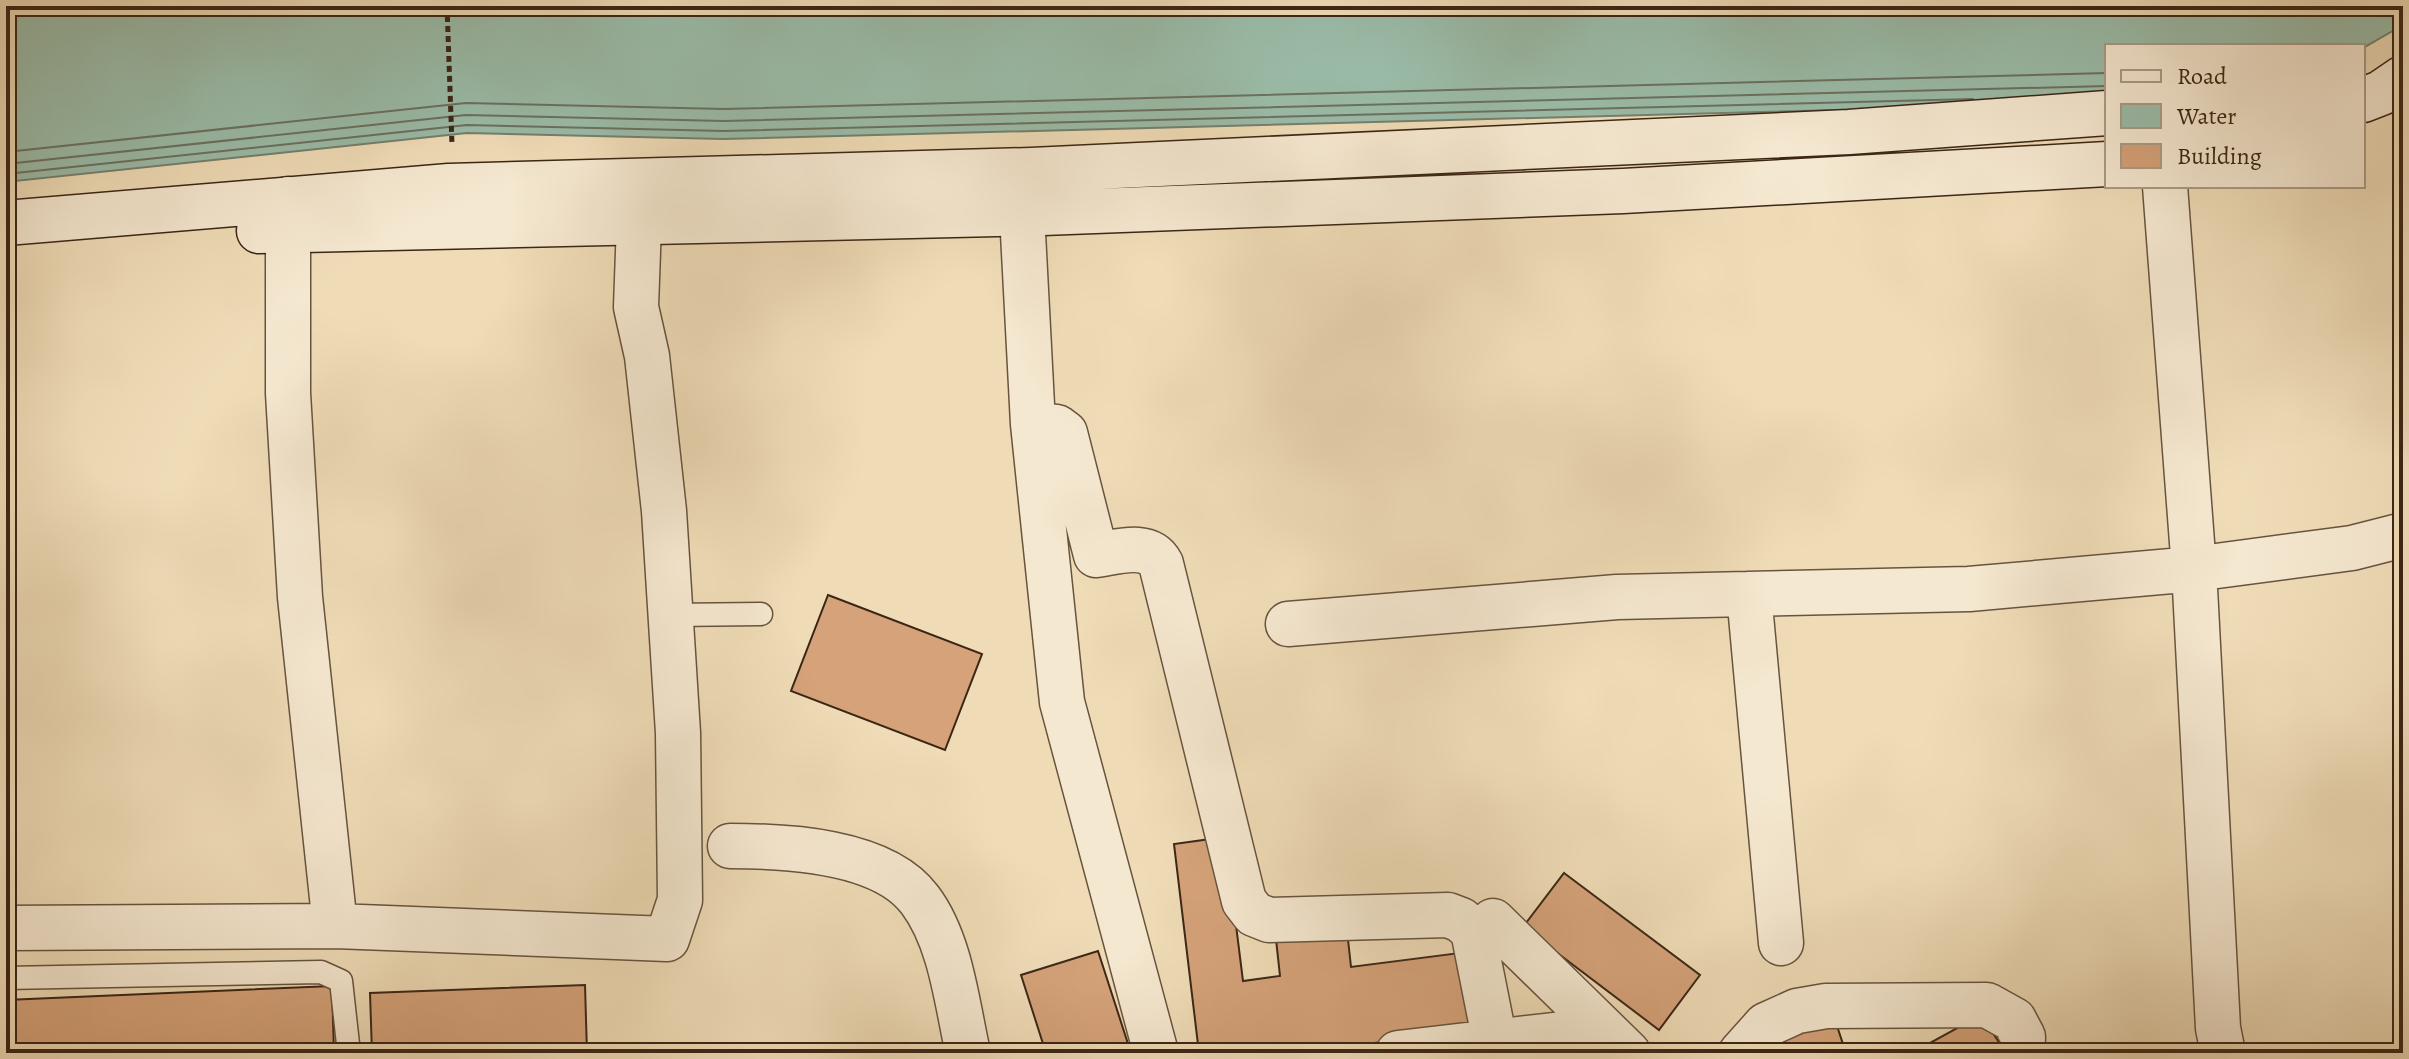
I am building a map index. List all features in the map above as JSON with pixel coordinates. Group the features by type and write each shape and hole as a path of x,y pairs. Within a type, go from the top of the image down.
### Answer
{"street":[{"path":"2365,68 2403,61"},
{"path":"2365,99 2403,78"},
{"path":"6,254 107,230 286,214 440,188 1020,170 1931,125 2105,113"},
{"path":"1931,125 1936,172"},
{"path":"1479,148 1481,196"},
{"path":"1340,155 1344,201"},
{"path":"440,188 639,224 1020,214 1481,196 2105,164"},
{"path":"1020,170 1033,424 1062,702 1156,1053"},
{"path":"841,175 842,218"},
{"path":"6,928 335,926 667,939 680,900 678,733 664,511 647,356 636,307 639,224 633,181"},
{"path":"2165,188 2194,569 2218,1028 2223,1053"},
{"path":"286,214 288,393 300,597 335,926"},
{"path":"6,223 107,230"},
{"path":"1033,424 1057,427 1065,433 1096,555"},
{"path":"1288,624 1617,597 1969,589 2194,569 2352,548 2403,535"},
{"path":"1048,562 1145,549 1157,556 1244,901 1254,914 1269,920 1448,915 1461,920 1473,931 1495,1042"},
{"path":"1749,594 1781,943"},
{"path":"730,846 780,846 831,854 878,869 901,882 920,900 939,937 968,1053"},
{"path":"1493,921 1628,1053"},
{"path":"1741,1053 1766,1025 1797,1011 1826,1006 1987,1005 2014,1020 2023,1037 2022,1053"},
{"path":"1398,1053 1562,1034 1576,1040 1578,1053"}],"lane":[{"path":"671,615 761,614"},
{"path":"6,978 321,972 341,981 345,991 349,1053"}],"path":[{"path":"440,188 447,6"}],"water":[{"path":"6,6 2403,6 2403,25 2365,47 2365,44 2105,44 2105,103 723,139 467,133 6,182"}],"building":[{"path":"828,595 982,654 945,750 791,691"},
{"path":"1225,837 1243,981 1280,976 1275,930 1346,921 1351,967 1475,951 1485,1029 1295,1053 1199,1053 1174,844"},
{"path":"1564,873 1700,975 1659,1030 1523,927"},
{"path":"1098,951 1131,1053 1046,1053 1021,975"},
{"path":"585,985 587,1053 372,1053 370,993"},
{"path":"332,986 334,1053 6,1053 6,1000"},
{"path":"1833,1014 1843,1044 1921,1048 1981,1015 2006,1053 1781,1053 1774,1032"}]}
